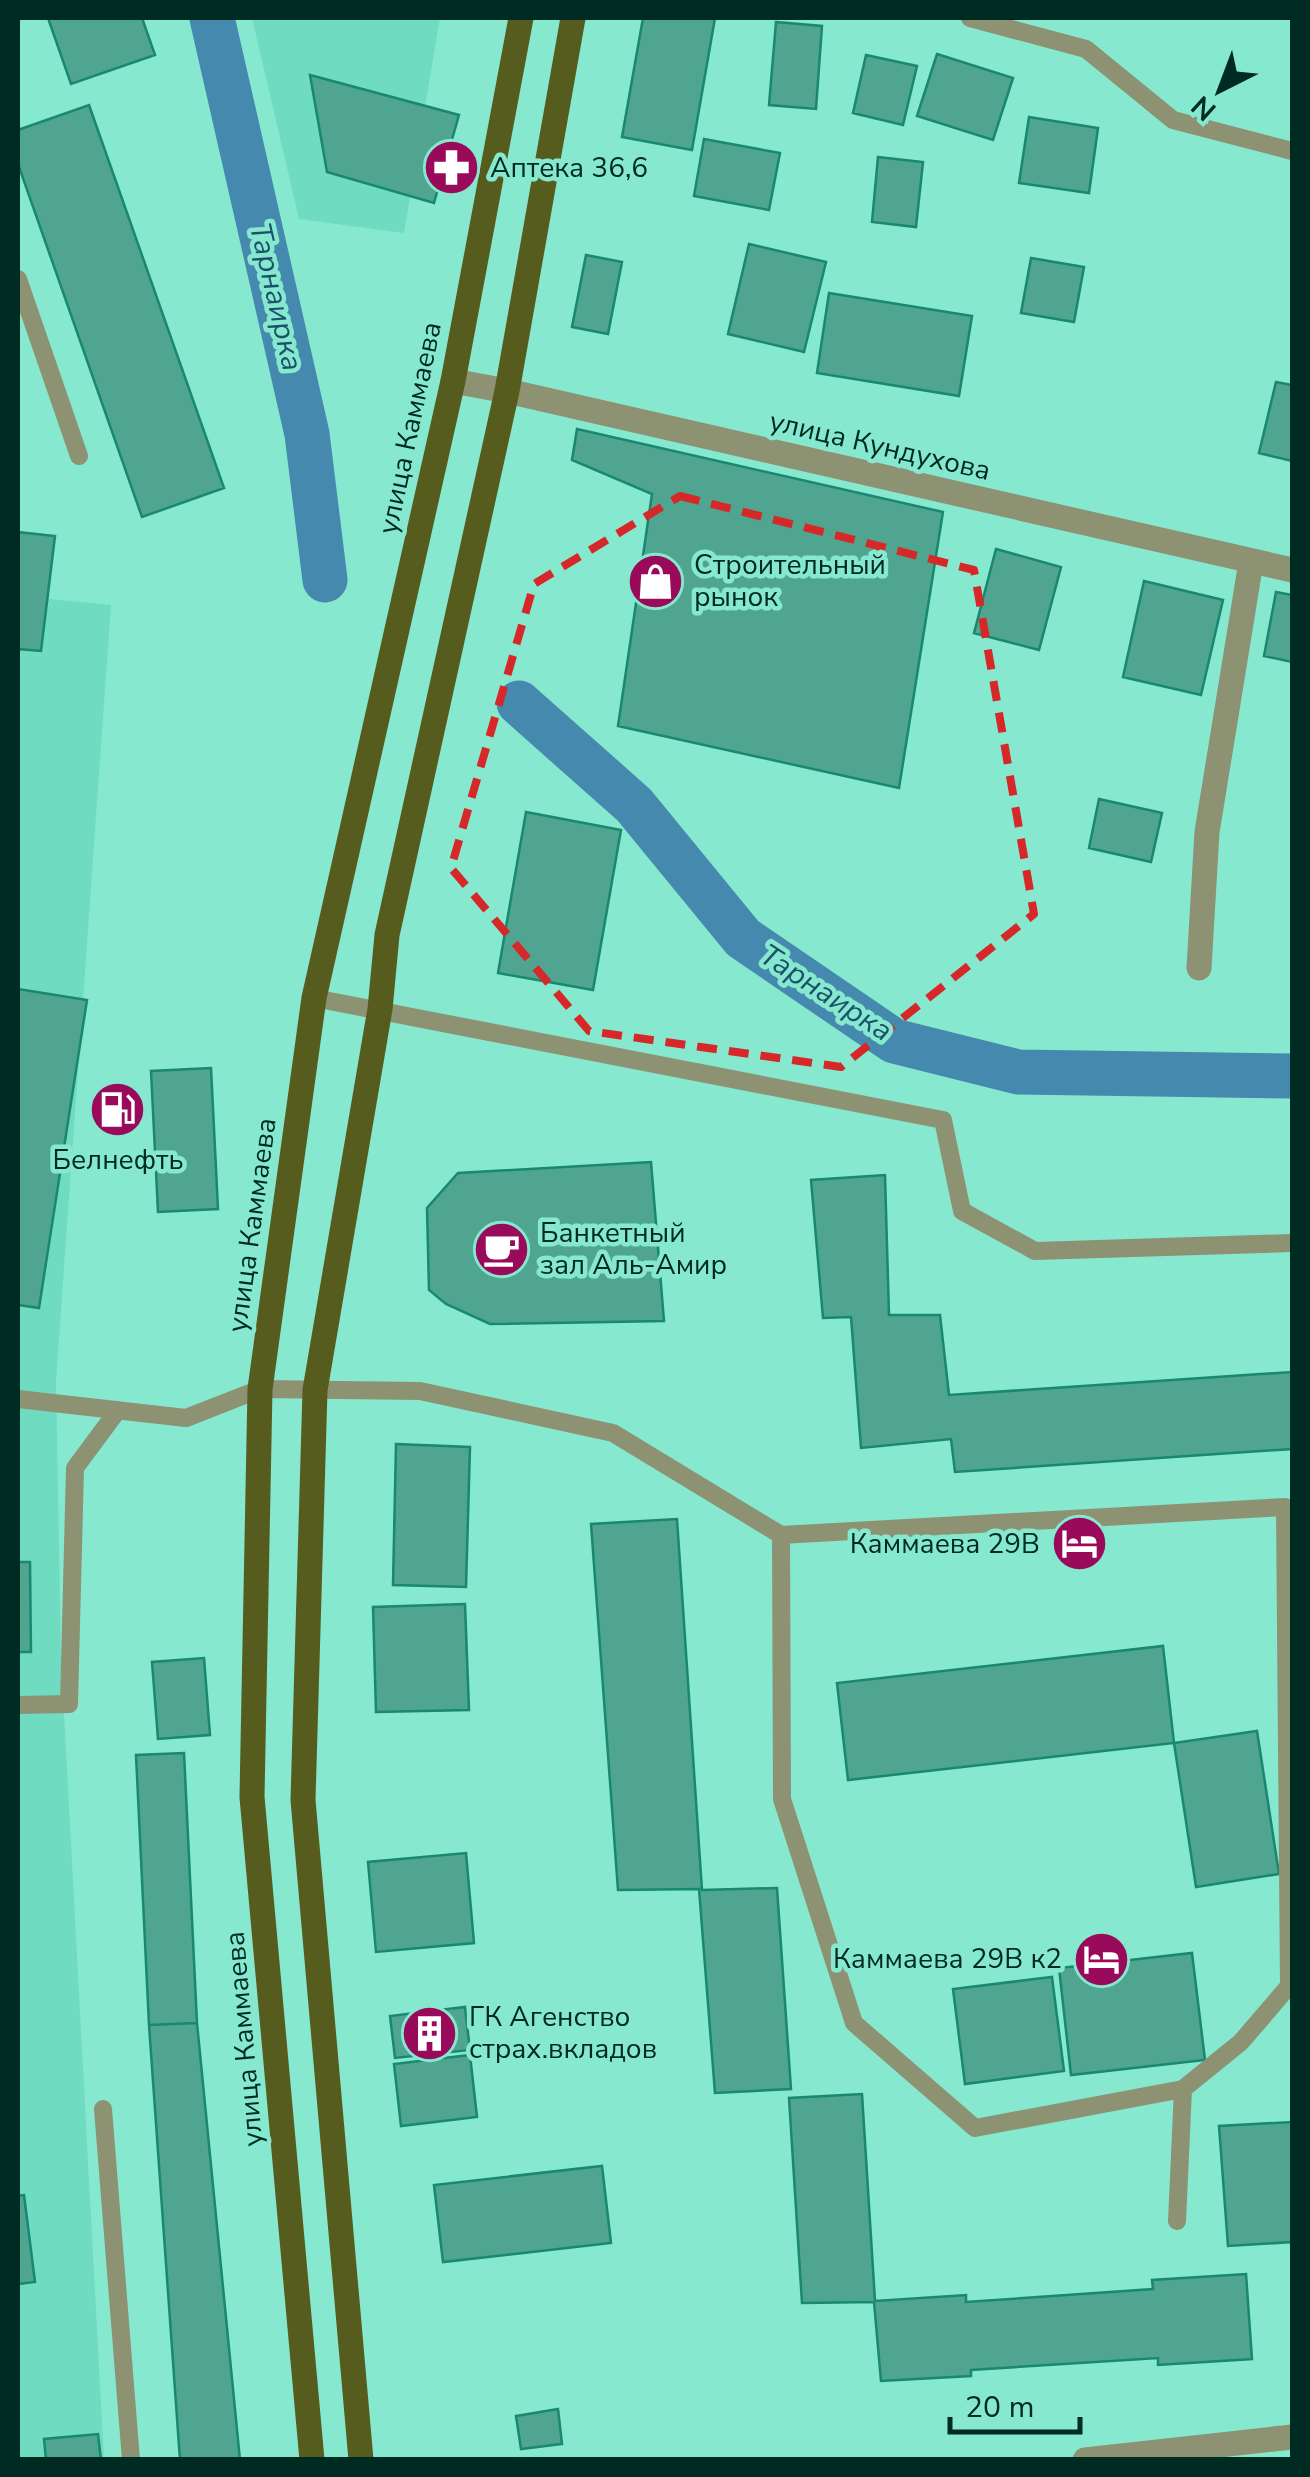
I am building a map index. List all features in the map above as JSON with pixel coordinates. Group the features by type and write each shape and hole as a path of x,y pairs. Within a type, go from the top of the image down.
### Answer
{"main road":[{"name":"улица Каммаева","path":"312,2460 252,1797 260,1389 314,998 453,382 521,18"},
{"path":"361,2460 303,1800 315,1390 380,1009 388,935 506,391 573,18"}],"street":[{"name":"улица Кундухова","path":"453,382 1292,570"},
{"path":"1200,968 1207,832 1251,562"},
{"path":"1085,2460 1292,2437"}],"lane":[{"path":"970,18 1086,49 1173,120 1292,151"},
{"path":"18,279 80,456"},
{"path":"314,998 943,1120 962,1211 1035,1251 1292,1243"},
{"path":"18,1398 186,1418 260,1389 420,1391 612,1433 781,1535 1285,1508 1290,1986 1241,2042 1182,2090 975,2128 854,2024 782,1799 781,1535"},
{"path":"18,1705 70,1704 75,1468 118,1410"},
{"path":"1177,2220 1182,2090"},
{"path":"103,2109 131,2460"}],"highlighted area":[{"path":"680,496 974,570 1034,914 841,1067 589,1031 451,868 534,584"}],"shaded area":[{"path":"252,18 440,18 404,233 299,219"},
{"path":"18,596 111,605 56,1381 61,1657 104,2460 18,2459"}],"building":[{"path":"48,18 142,18 155,55 71,84"},
{"path":"643,18 715,18 692,150 622,137"},
{"path":"776,22 822,26 816,109 769,105"},
{"path":"937,54 1013,78 993,140 917,116"},
{"path":"866,55 917,66 903,125 853,113"},
{"path":"310,75 459,115 434,203 327,172"},
{"path":"89,105 224,488 142,517 18,164 18,130"},
{"path":"1029,117 1098,128 1089,193 1019,183"},
{"path":"704,139 780,153 769,210 694,196"},
{"path":"878,157 923,162 916,227 872,222"},
{"path":"749,244 826,262 804,352 728,334"},
{"path":"586,255 622,262 608,334 572,327"},
{"path":"1031,258 1084,267 1074,322 1021,313"},
{"path":"829,293 972,316 959,396 817,373"},
{"path":"1276,382 1292,385 1292,461 1259,453"},
{"path":"577,429 943,512 899,788 618,726 652,494 572,460"},
{"path":"18,532 55,536 41,651 18,649"},
{"path":"996,549 1061,567 1039,650 974,633"},
{"path":"1144,581 1223,600 1201,695 1123,677"},
{"path":"1276,592 1292,595 1292,662 1264,656"},
{"path":"1099,799 1162,813 1151,862 1089,848"},
{"path":"526,812 621,830 593,990 498,973"},
{"path":"18,989 87,1000 39,1308 18,1305"},
{"path":"211,1068 218,1209 158,1212 151,1071"},
{"path":"651,1162 664,1321 490,1324 446,1304 429,1290 427,1208 458,1173"},
{"path":"885,1175 889,1315 940,1315 949,1395 1292,1372 1292,1449 955,1472 951,1439 861,1448 851,1317 823,1318 811,1180"},
{"path":"396,1444 470,1447 466,1587 393,1585"},
{"path":"677,1519 702,1890 777,1888 791,2089 715,2093 699,1889 618,1890 591,1524"},
{"path":"18,1562 30,1562 31,1652 18,1652"},
{"path":"465,1604 469,1710 376,1712 373,1607"},
{"path":"1163,1646 1174,1743 848,1780 837,1683"},
{"path":"204,1658 210,1735 158,1739 152,1662"},
{"path":"1257,1731 1279,1874 1196,1887 1174,1743"},
{"path":"184,1753 197,2023 149,2025 136,1755"},
{"path":"466,1853 474,1943 376,1952 368,1862"},
{"path":"1192,1953 1205,2060 1071,2075 1059,1968"},
{"path":"1052,1977 1064,2071 965,2084 953,1989"},
{"name":"ГК Агенство страх.вкладов","path":"465,2007 470,2050 395,2058 390,2016"},
{"path":"197,2023 240,2460 180,2460 149,2025"},
{"path":"470,2055 477,2117 401,2126 394,2064"},
{"path":"862,2094 875,2301 966,2295 966,2302 1153,2289 1152,2280 1246,2274 1252,2359 1158,2365 1158,2358 971,2370 971,2376 881,2381 874,2302 802,2303 789,2098"},
{"path":"1292,2122 1292,2242 1228,2246 1219,2126"},
{"path":"602,2166 611,2243 443,2262 434,2185"},
{"path":"24,2195 35,2282 18,2284 18,2196"},
{"path":"558,2409 562,2444 521,2449 516,2416"},
{"path":"98,2434 101,2460 46,2460 44,2439"}],"waterway":[{"name":"Тарнаирка","path":"212,18 307,434 325,580"},
{"name":"Тарнаирка","path":"519,703 634,805 743,938 894,1041 1018,1072 1292,1076"}],"place":[{"name":"Аптека 36,6","path":"451,168"},
{"name":"Строительный рынок","path":"655,581"},
{"name":"Белнефть","path":"118,1109"},
{"name":"Банкетный зал Аль-Амир","path":"501,1249"},
{"name":"Каммаева 29В","path":"1079,1544"},
{"name":"Каммаева 29В к2","path":"1101,1959"},
{"name":"ГК Агенство страх.вкладов","path":"430,2033"}]}
